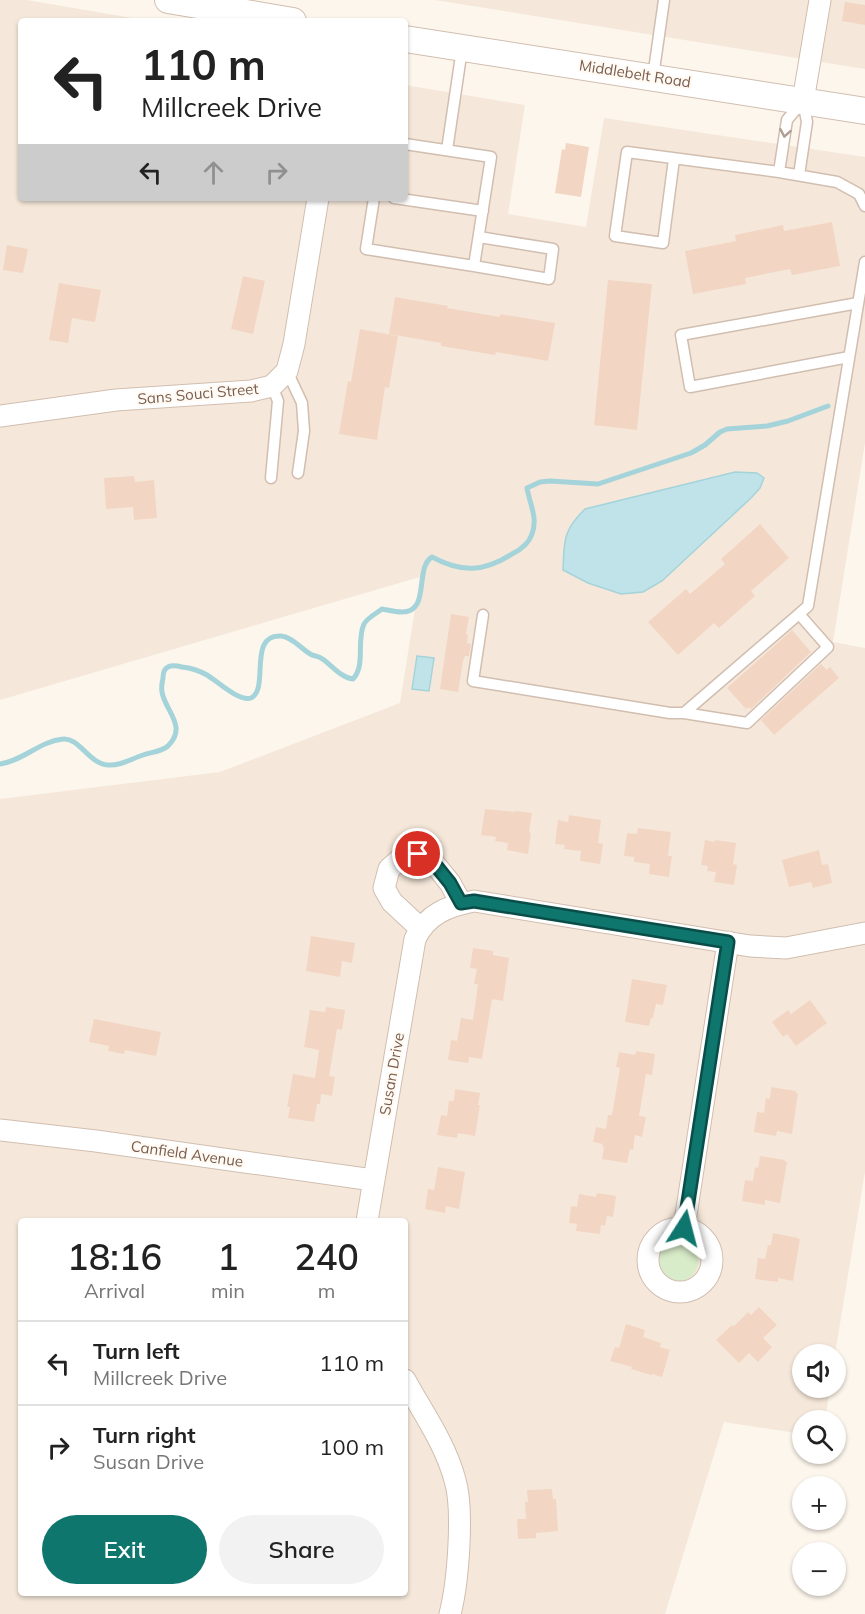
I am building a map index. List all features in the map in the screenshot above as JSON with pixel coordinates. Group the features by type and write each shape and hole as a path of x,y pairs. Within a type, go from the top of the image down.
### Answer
{"street":[{"path":"168,0 245,6 283,18"},
{"path":"803,101 820,0"},
{"name":"Middlebelt Road","path":"408,39 865,111"},
{"path":"287,371 294,344 318,201"},
{"name":"Sans Souci Street","path":"0,416 116,400 251,391 272,386 287,371"},
{"path":"461,903 450,883 433,862 418,854 405,855 389,869 384,888 392,902 420,928 439,912 453,905 474,901 750,946 786,948 865,933"},
{"name":"Susan Drive","path":"367,1218 415,939 420,928"},
{"path":"684,1228 728,942"},
{"name":"Canfield Avenue","path":"0,1130 96,1141 373,1180"},
{"path":"408,1385 431,1423 456,1480 459,1507 458,1550 454,1597 450,1614"}],"lane":[{"path":"653,77 664,0"},
{"path":"447,150 462,48"},
{"path":"779,172 787,120 803,101"},
{"path":"799,175 807,122 803,101"},
{"path":"408,144 491,157 474,266"},
{"path":"674,159 663,243 615,236 627,152 837,182 859,194 865,206"},
{"path":"408,200 483,211"},
{"path":"374,201 366,249 549,279 554,249 479,237"},
{"path":"684,713 808,606 865,262"},
{"path":"849,357 690,387 681,335 858,303"},
{"path":"287,371 302,404 304,431 298,473"},
{"path":"271,478 278,401 272,386"},
{"path":"483,615 473,681 747,723 828,647 799,614"}],"shaded area":[{"path":"0,0 27,0 132,18 18,18 18,201 408,201 408,86 525,105 508,214 586,227 604,118 865,157 865,443 833,642 865,648 865,1172 837,1344 792,1344 792,1398 828,1398 827,1410 792,1410 792,1432 724,1422 665,1614 0,1614 0,799 220,772 400,703 420,577 0,700"},
{"path":"435,0 865,0 865,69"}],"green space":[{"path":"678,1241 692,1247 698,1261 692,1275 678,1281 664,1275 658,1261 664,1247"}],"water":[{"path":"735,472 757,473 764,478 760,488 662,581 643,592 621,594 588,583 563,570 566,536 572,523 585,509"},
{"path":"417,656 434,658 429,691 412,689"}],"building":[{"path":"845,2 865,5 865,25 842,21"},
{"path":"566,143 589,147 581,197 555,193 562,149 565,150"},
{"path":"832,222 840,266 792,275 790,269 745,278 746,284 693,294 685,251 736,241 735,235 783,225 784,231"},
{"path":"7,245 28,249 23,273 3,270"},
{"path":"243,276 265,281 253,334 231,329"},
{"path":"608,280 652,284 637,430 594,425"},
{"path":"59,283 101,290 95,322 72,318 68,343 49,340"},
{"path":"395,297 500,317 500,314 555,323 548,361 441,346 441,343 389,334"},
{"path":"360,329 398,336 389,388 385,387 377,440 339,434"},
{"path":"134,476 135,482 154,480 157,518 134,520 133,507 106,509 104,478"},
{"path":"760,524 789,558 751,591 755,596 719,628 714,623 678,655 648,622 686,589 690,594 725,564 721,559"},
{"path":"451,614 469,617 466,634 468,635 467,643 471,644 469,656 465,656 463,661 458,692 440,689"},
{"path":"792,630 811,652 751,709 749,707 746,709 727,688"},
{"path":"821,664 827,670 830,667 839,678 774,735 761,720"},
{"path":"485,809 532,813 528,854 507,850 508,843 495,841 496,837 481,835"},
{"path":"569,815 601,820 598,843 603,844 600,864 580,861 581,851 564,849 565,845 555,844 558,820 568,822"},
{"path":"638,828 671,832 668,856 672,856 669,877 649,874 650,864 634,862 634,857 624,856 627,833 637,834"},
{"path":"705,840 736,843 733,864 737,865 734,885 714,882 716,872 707,871 708,866 701,865"},
{"path":"819,850 822,865 828,864 832,883 813,888 811,882 789,887 782,860"},
{"path":"311,936 355,943 352,963 342,961 340,977 306,971"},
{"path":"473,948 493,951 493,955 509,958 503,1001 492,999 482,1059 469,1057 468,1063 448,1060 451,1040 457,1041 461,1018 473,1020 478,984 474,984 477,969 470,968"},
{"path":"632,979 667,985 663,1005 656,1004 649,1026 625,1022"},
{"path":"810,1000 827,1023 796,1046 787,1034 783,1037 772,1022 788,1010 791,1014"},
{"path":"326,1007 345,1010 342,1030 337,1029 329,1076 335,1077 332,1096 321,1094 314,1122 288,1118 290,1107 287,1107 293,1074 315,1078 319,1050 304,1047 310,1010 325,1012"},
{"path":"94,1019 161,1032 156,1056 125,1050 124,1054 108,1051 109,1046 89,1042"},
{"path":"636,1051 655,1054 652,1075 646,1074 639,1116 646,1117 642,1137 635,1135 633,1150 630,1149 627,1163 602,1159 603,1144 593,1142 596,1127 606,1129 608,1115 612,1115 620,1068 616,1067 619,1052 635,1055"},
{"path":"771,1087 798,1093 792,1134 777,1131 776,1136 754,1132 757,1112 764,1113 766,1098 770,1099"},
{"path":"455,1089 480,1093 475,1136 458,1133 457,1138 437,1135 441,1115 447,1116 449,1101 454,1101"},
{"path":"760,1156 787,1162 780,1203 765,1200 765,1205 742,1201 745,1180 753,1181 755,1167 758,1168"},
{"path":"438,1167 465,1172 459,1209 446,1206 445,1213 425,1209 428,1189 434,1190"},
{"path":"597,1193 616,1196 613,1217 607,1216 605,1226 601,1225 600,1234 576,1231 577,1224 569,1223 571,1206 577,1207 579,1194 596,1197"},
{"path":"773,1233 800,1239 793,1281 778,1278 778,1282 755,1279 758,1258 765,1259"},
{"path":"759,1307 777,1325 763,1338 772,1347 758,1362 749,1353 739,1363 716,1340 748,1312 751,1315"},
{"path":"626,1324 645,1330 643,1337 661,1343 660,1347 670,1350 662,1377 610,1361 615,1347 619,1348"},
{"path":"552,1489 553,1499 556,1499 558,1531 536,1533 536,1538 518,1539 517,1519 526,1519 527,1490"}],"waterway":[{"path":"0,764 16,759 47,743 63,739 74,742 95,760 108,765 162,750 174,739 176,732 174,719 162,692 163,675 166,669 175,666 195,670 207,675 234,694 251,698 256,693 259,684 262,652 265,644 271,638 281,636 290,639 308,653 318,656 341,674 353,679 359,667 364,624 382,609 402,612 411,610 416,605 424,570 432,557 453,566 482,567 502,560 526,543 534,528 533,511 527,488 540,482 550,481 598,484 691,453 727,429 767,426 828,406"}],"route":[{"path":"418,854 433,862 450,883 461,903 474,901 728,942 684,1228"}]}
